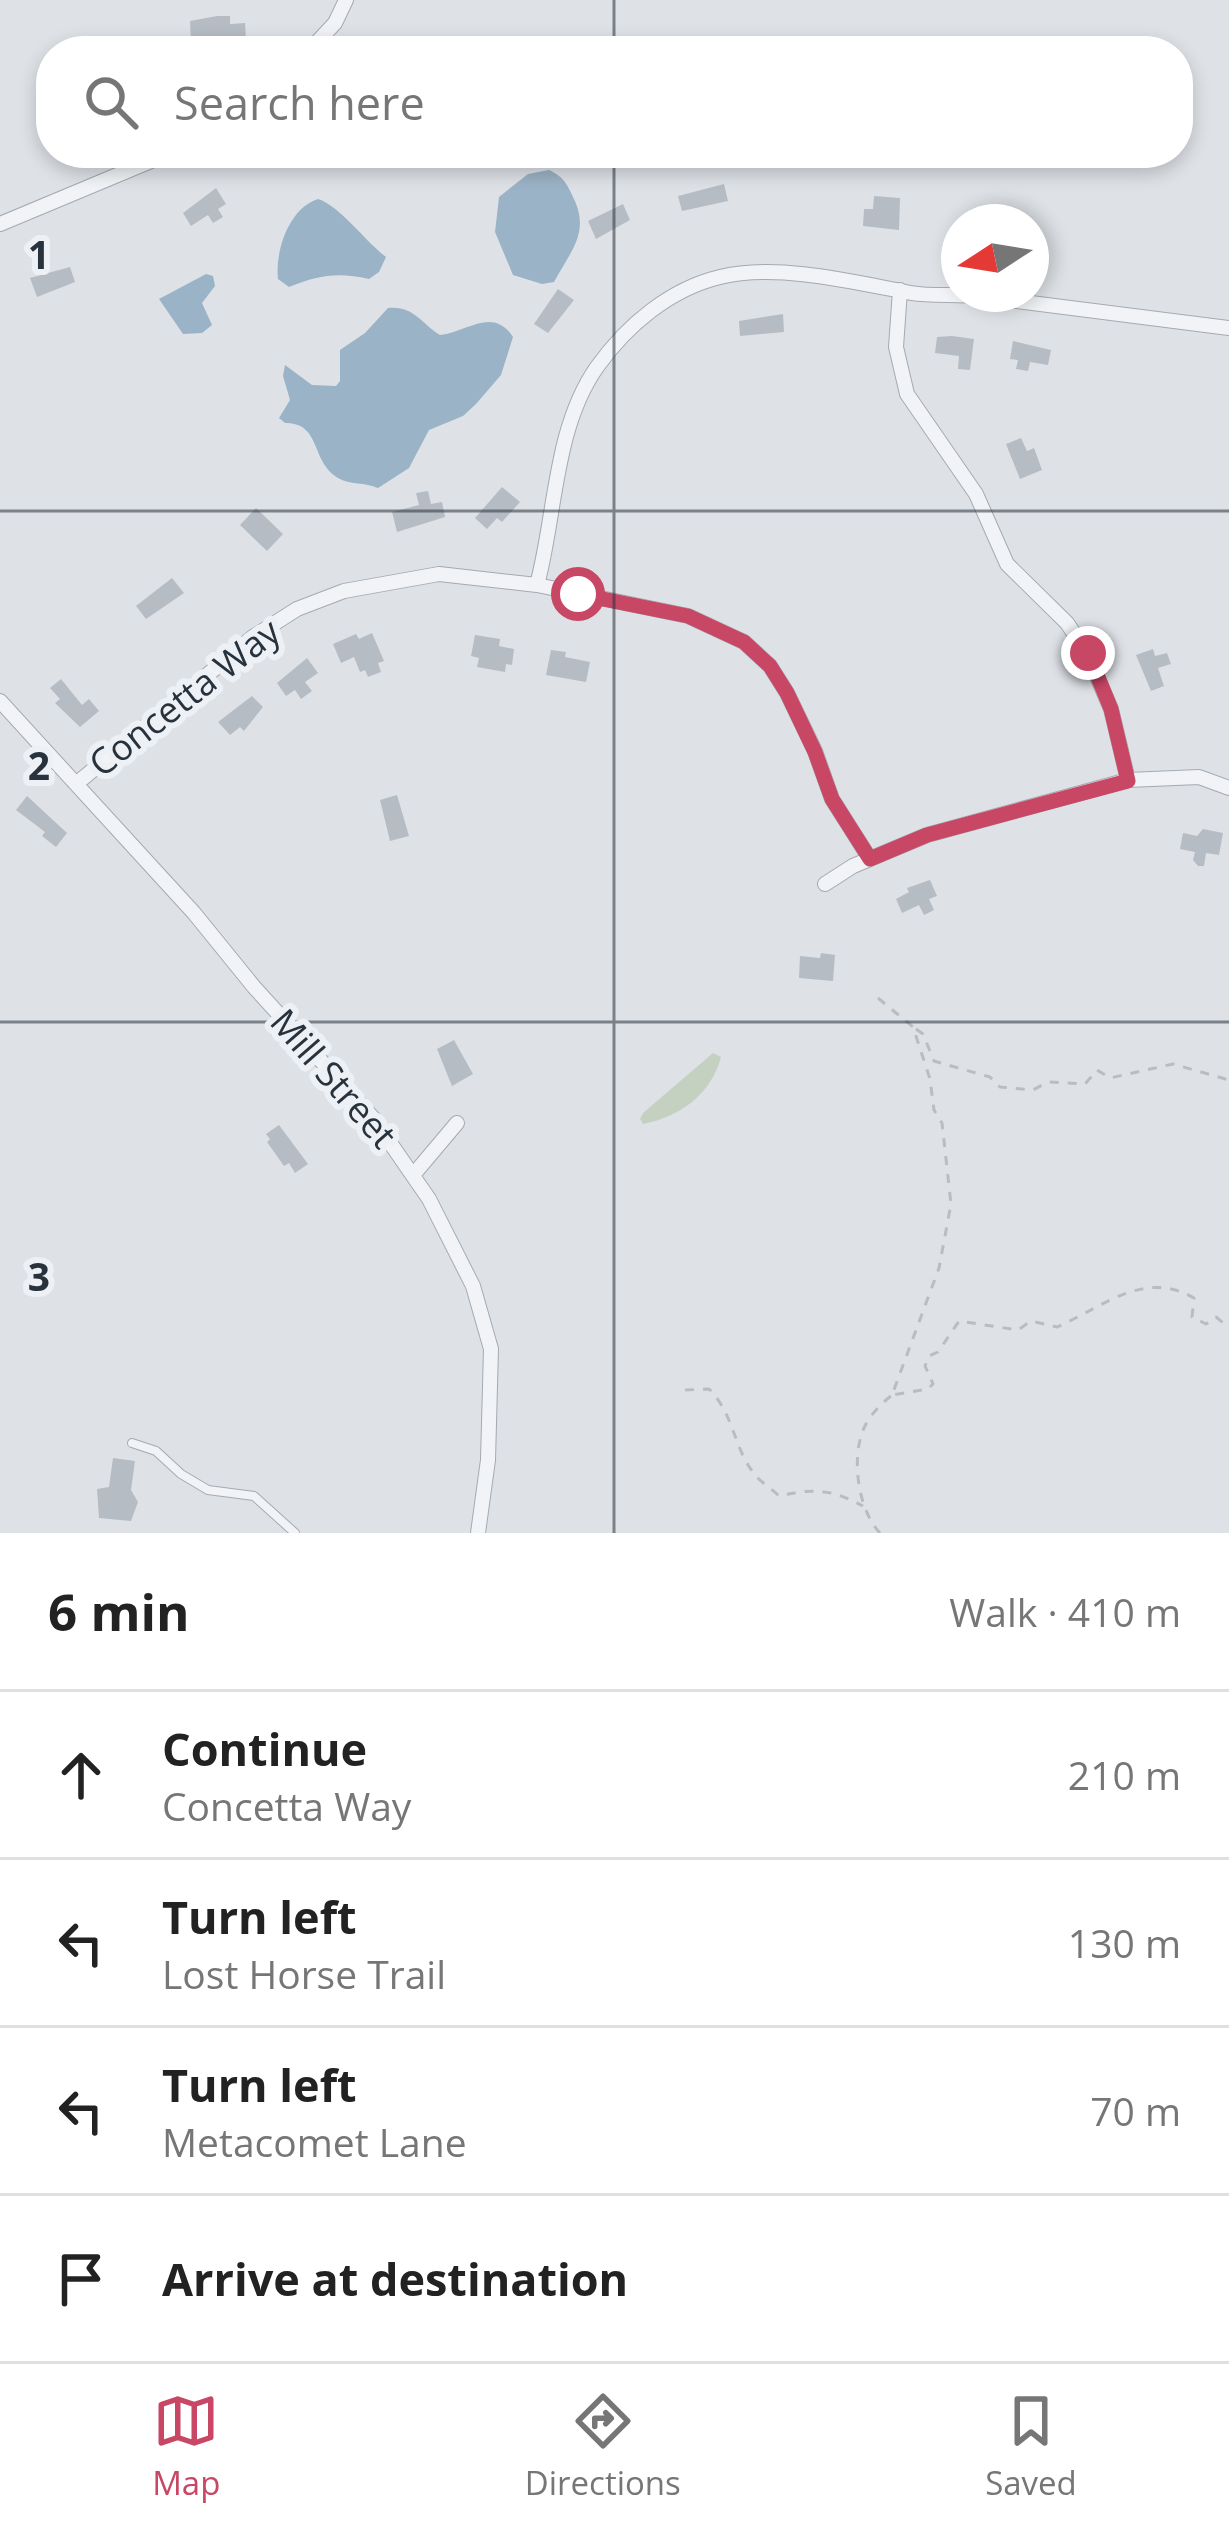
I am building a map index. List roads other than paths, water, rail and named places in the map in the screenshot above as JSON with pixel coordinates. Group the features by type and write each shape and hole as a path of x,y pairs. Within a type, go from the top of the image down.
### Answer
{"street":[{"path":"323,36 346,0"},
{"path":"0,224 134,168"},
{"path":"537,585 568,425 595,369 646,313 685,290 734,274 866,282 900,290 1229,328"},
{"path":"900,290 896,347 907,394 976,494 1007,564 1067,623 1088,653 1111,709 1128,781"},
{"name":"Concetta Way","path":"76,784 253,637 297,609 344,591 439,574 537,585 688,616 744,642 770,666 787,693 832,799 870,859"},
{"name":"Mill Street","path":"3,709 76,784 373,1118 414,1174 473,1286 491,1349 490,1440 478,1533"},
{"path":"825,884 927,835 1128,781 1198,778 1229,788"},
{"path":"414,1174 457,1123"}],"lane":[{"path":"132,1443 156,1450 181,1474 208,1490 254,1496 296,1533"}],"water":[{"path":"549,170 567,185 580,222 576,242 554,282 542,284 513,275 495,232 499,197 528,174"},
{"path":"318,199 386,257 379,272 369,279 329,276 289,287 278,279 286,232 299,211"},
{"path":"206,274 213,276 215,286 202,303 212,325 202,333 183,334 159,299"},
{"path":"388,308 410,312 440,335 488,322 497,323 513,337 501,375 476,404 463,416 429,430 409,468 378,488 338,478 305,429 279,418 290,400 285,365 312,385 336,386 340,350 365,333"}]}
